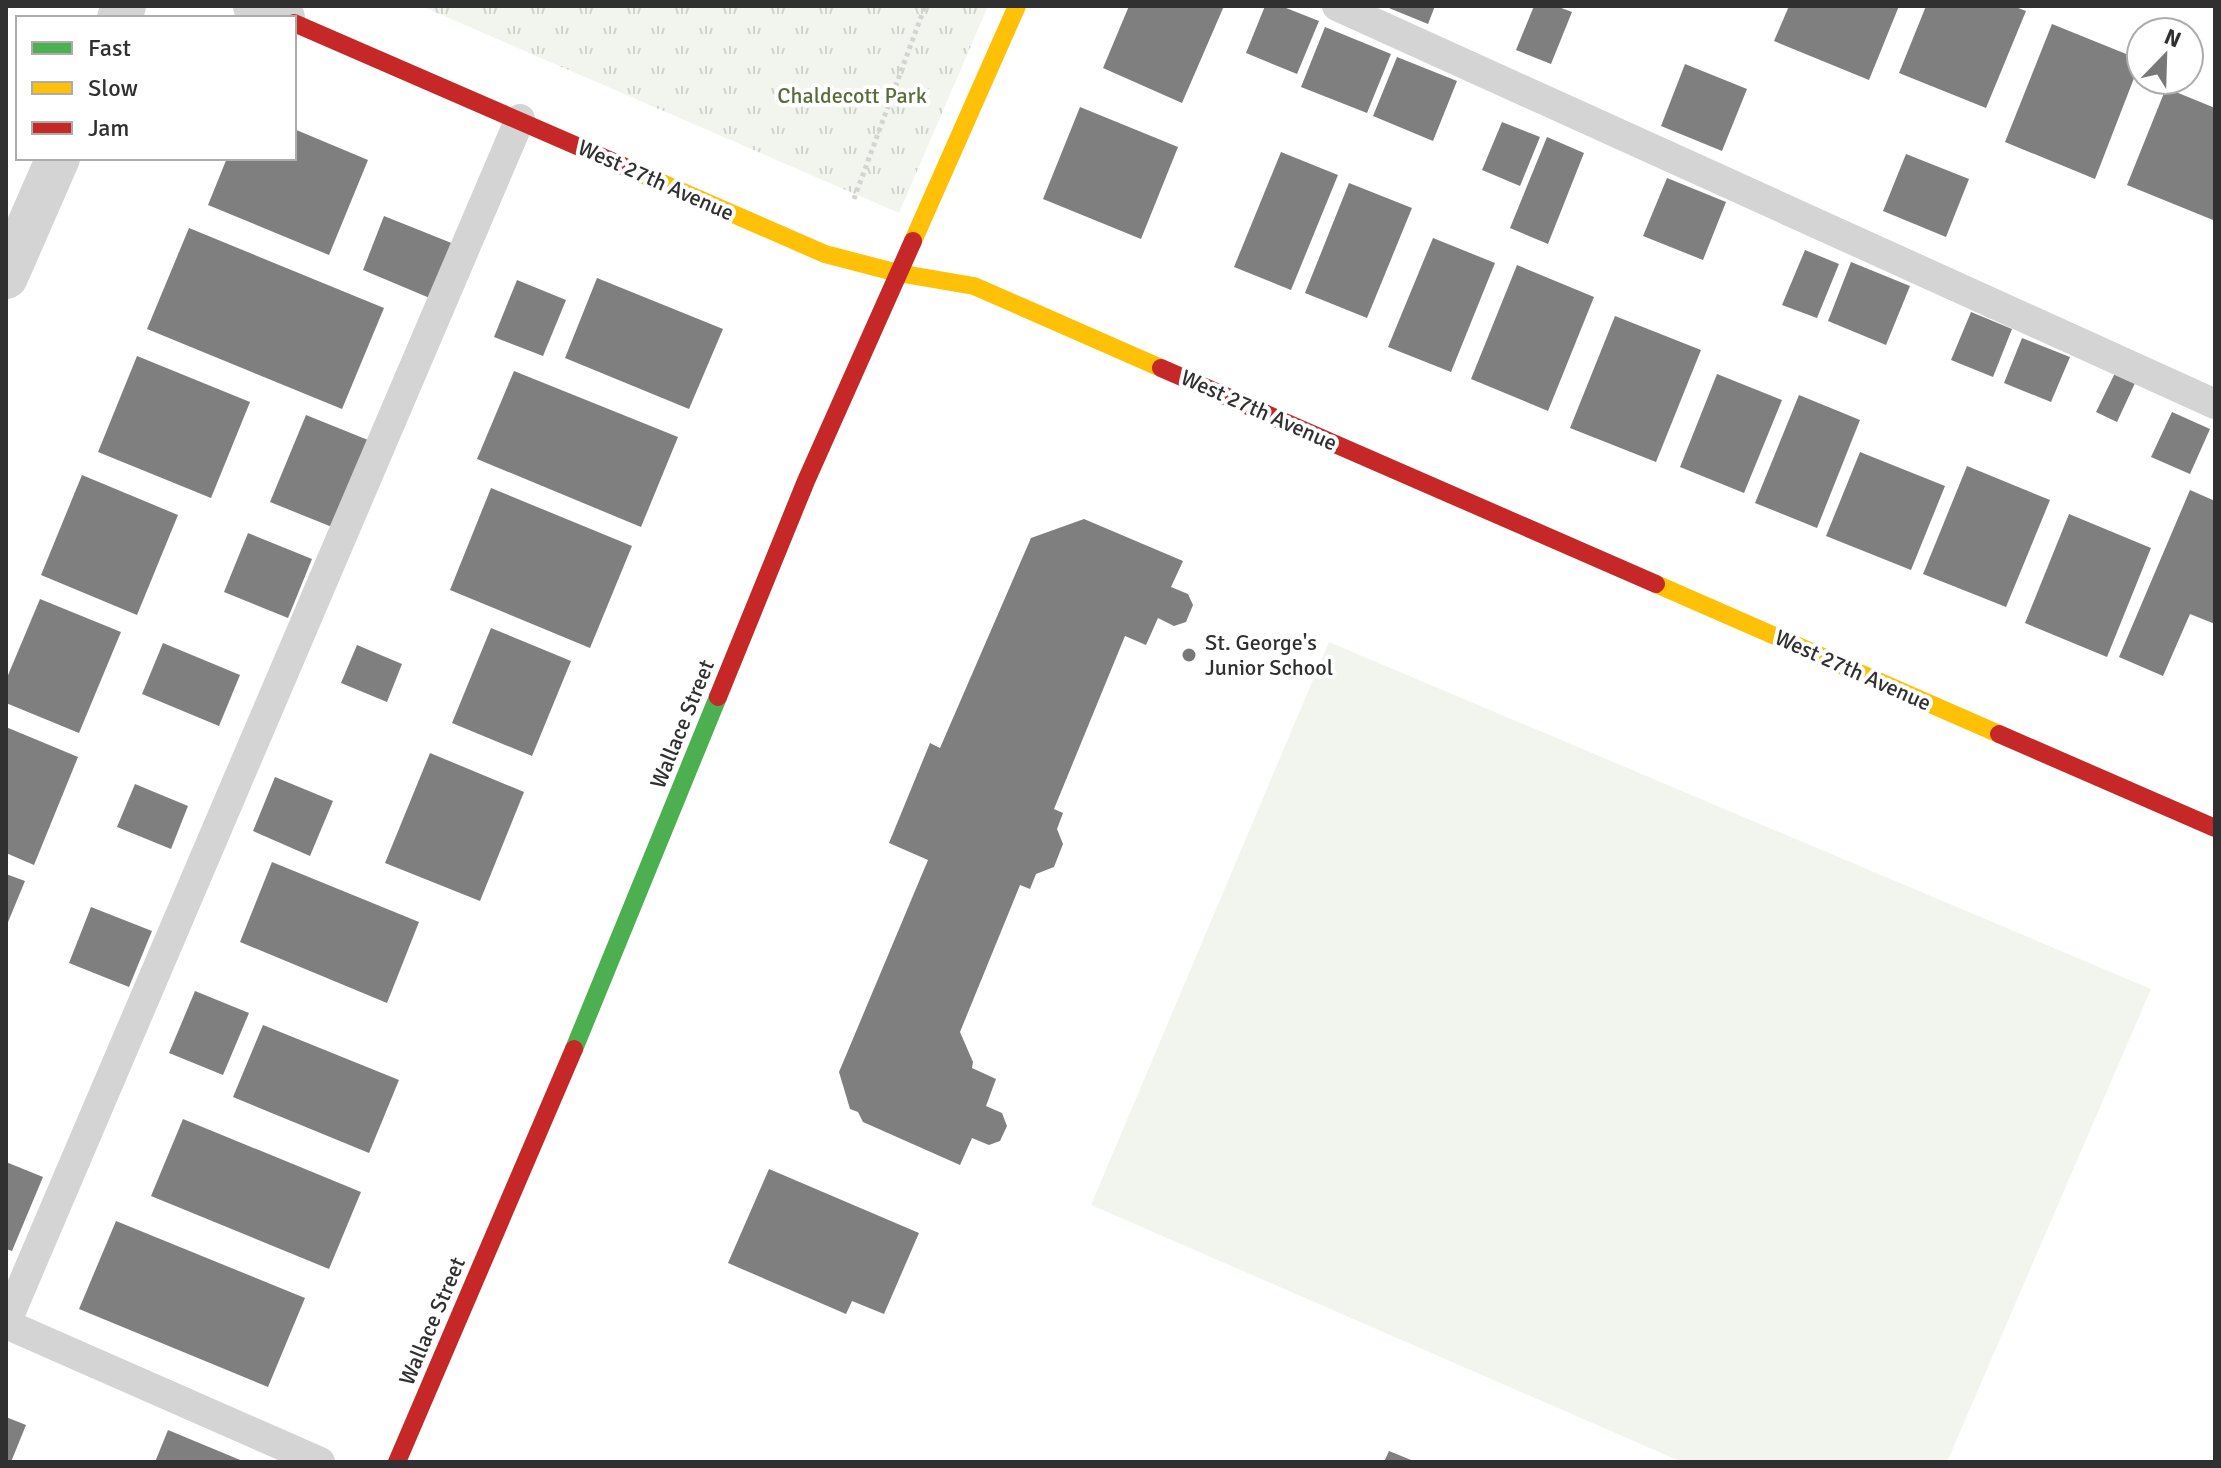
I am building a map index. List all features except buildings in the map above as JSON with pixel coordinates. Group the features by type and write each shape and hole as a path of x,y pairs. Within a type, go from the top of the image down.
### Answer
{"street":[{"path":"255,6 278,16"},
{"name":"Wallace Street","path":"397,1462 605,976 806,481 1017,6"},
{"name":"West 27th Avenue","path":"296,24 825,254 898,273 974,286 2215,828"},
{"path":"6,277 57,160"}],"lane":[{"path":"1337,6 2215,404"},
{"path":"320,1462 6,1324 520,119"}],"path":[{"path":"854,199 925,6"}],"green space":[{"name":"Chaldecott Park","path":"421,6 988,6 899,213"},
{"path":"1329,642 2151,989 1947,1462 1682,1462 1091,1205"}],"traffic: fast":[{"path":"574,1049 718,697"}],"traffic: slow":[{"path":"913,241 1017,6"},
{"path":"623,166 825,254 898,273 974,286 1161,368"},
{"path":"1656,584 1999,734"}],"traffic: jam":[{"path":"296,24 623,166"},
{"path":"718,697 806,481 913,241"},
{"path":"1161,368 1656,584"},
{"path":"1999,734 2215,828"},
{"path":"397,1462 574,1049"}],"place":[{"name":"St. George's Junior School","path":"1189,655"}]}
